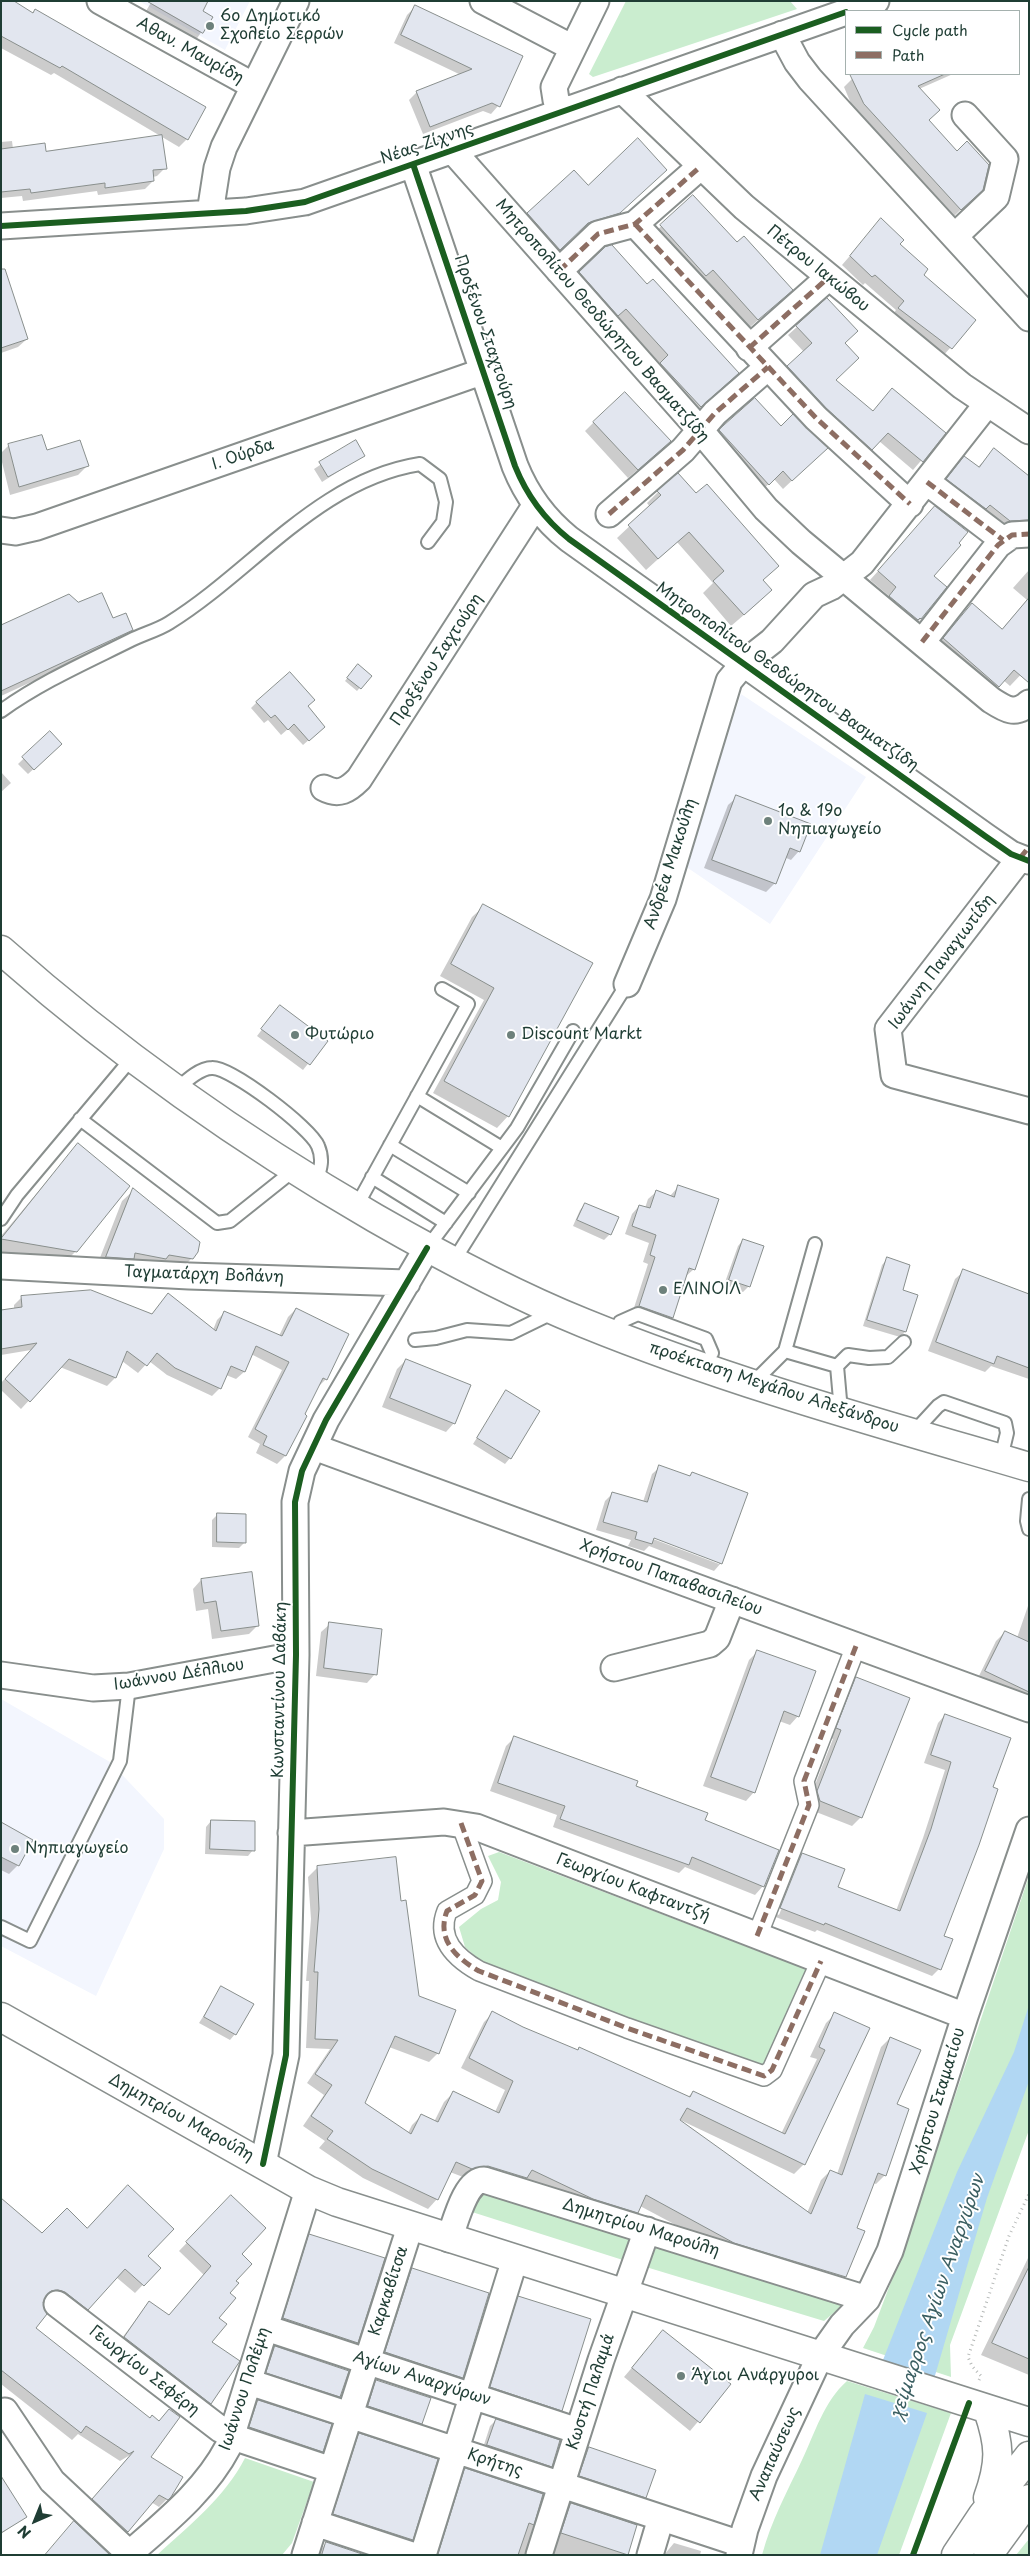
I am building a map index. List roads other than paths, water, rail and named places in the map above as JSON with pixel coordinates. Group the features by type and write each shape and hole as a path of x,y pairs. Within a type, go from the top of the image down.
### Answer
{"main road":[{"name":"προέκταση Μεγάλου Αλεξάνδρου","path":"1,950 49,992 132,1058 176,1090 305,1176 453,1262 556,1311 662,1353 752,1384 1029,1466"},
{"name":"Δημητρίου Μαρούλη","path":"1,2017 308,2190 344,2205 988,2410"},
{"path":"988,2410 1029,2422"},
{"path":"982,2516 996,2473 999,2454 997,2438 988,2410"},
{"path":"956,2555 982,2516 1029,2456"},
{"path":"988,2555 1029,2499"}],"street":[{"name":"Αθαν. Μαυρίδη","path":"100,1 254,86"},
{"path":"210,213 221,156 296,1"},
{"path":"482,1 573,48"},
{"path":"563,111 556,100 554,87 596,1"},
{"path":"832,1 845,10"},
{"name":"Νέας Ζίχνης","path":"853,10 876,1"},
{"name":"Νέας Ζίχνης","path":"1,226 210,213 298,203 845,13"},
{"path":"782,34 797,62 810,79 1029,318"},
{"name":"Πέτρου Ιακώβου","path":"622,90 737,202 987,404 1029,431"},
{"path":"955,236 996,197 1005,159 965,115"},
{"name":"Μητροπολίτου Θεοδώρητου Βασματζίδη","path":"452,150 700,430 766,509 844,577 1004,708 1016,711 1029,703"},
{"name":"Προξένου Σταχτούρη","path":"413,164 515,466 535,506"},
{"path":"559,271 598,234 635,224 700,167"},
{"path":"635,224 749,348 836,437 910,504"},
{"path":"749,348 829,277"},
{"path":"610,514 683,450 715,412 768,367"},
{"name":"Ι. Ούρδα","path":"1,530 15,532 37,527 484,371"},
{"name":"Ανδρέα Μακούλη","path":"627,984 663,899 725,689 744,663 772,640 814,595 844,577 862,563 987,404"},
{"path":"927,482 1003,540"},
{"name":"Μητροπολίτου Θεοδώρητου Βασματζίδη","path":"535,506 569,539 985,836 1024,860"},
{"name":"Προξένου Σαχτούρη","path":"324,788 332,792 345,790 359,779 535,506"},
{"path":"922,642 1003,540 1012,535 1029,534"},
{"name":"Ιωάννη Παναγιωτίδη","path":"1024,860 888,1030 894,1075 1029,1111"},
{"name":"Κωνσταντίνου Δαβάκη","path":"264,2164 286,2055 296,1655 294,1506 302,1472 326,1420 427,1248"},
{"name":"Ταγματάρχη Βολάνη","path":"1,1266 180,1276 407,1283"},
{"name":"Χρήστου Παπαβασιλείου","path":"314,1447 1029,1710"},
{"path":"614,1668 710,1644 718,1638 732,1600"},
{"path":"757,1936 809,1806 804,1781 856,1646"},
{"name":"Ιωάννου Δέλλιου","path":"1,1675 93,1688 129,1686 296,1655"},
{"name":"Γεωργίου Καφταντζή","path":"291,1833 444,1822 461,1823 965,2016"},
{"path":"461,1823 482,1881 475,1895 447,1911 444,1924 447,1943 458,1958 479,1971 541,1995 764,2076 772,2070 821,1961"},
{"name":"Χρήστου Σταματίου","path":"820,2356 838,2330 867,2299 880,2273 895,2235 965,2016 1029,1830"},
{"name":"Δημητρίου Μαρούλη","path":"449,2239 468,2190 481,2180 867,2299"},
{"name":"Ιωάννου Πολέμη","path":"129,2554 203,2484 222,2459 232,2436 308,2190"},
{"name":"Καρκαβίτσα","path":"305,2555 410,2227"},
{"name":"Κωστή Παλαμά","path":"539,2555 578,2431 646,2230"},
{"path":"423,2555 515,2259"},
{"name":"Γεωργίου Σεφέρη","path":"57,2304 192,2409 232,2436"},
{"name":"Αγίων Αναργύρων","path":"266,2328 578,2431"},
{"name":"Αναπαύσεως","path":"740,2550 764,2476 820,2356"},
{"name":"Κρήτης","path":"249,2382 661,2518 740,2550"},
{"path":"5,2412 52,2481 129,2554"},
{"path":"232,2436 332,2470"},
{"path":"650,2555 661,2518"},
{"path":"315,2523 412,2555"}],"lane":[{"path":"1,712 20,697 82,664 168,623 327,502 365,479 402,467 420,464 440,479 446,502 443,522 428,542"},
{"name":"Ανδρέα Μακούλη","path":"453,1262 627,984"},
{"path":"356,1207 468,1004 442,989"},
{"path":"427,1248 517,1128 572,1031"},
{"path":"1,1219 17,1195 132,1058"},
{"path":"80,1119 217,1224 230,1221 305,1176 322,1160 318,1144 305,1127 227,1073 212,1068 200,1072 176,1090"},
{"path":"417,1096 502,1148"},
{"path":"390,1145 469,1193"},
{"path":"372,1177 446,1223"},
{"path":"752,1384 785,1351 815,1244"},
{"path":"415,1340 436,1338 467,1330 511,1333 556,1311"},
{"path":"620,1322 638,1314 706,1339 712,1353"},
{"path":"841,1411 837,1366 848,1354 869,1358 888,1357 904,1342"},
{"path":"785,1351 837,1366"},
{"path":"914,1432 938,1406 948,1402 1005,1423 1007,1432 1001,1458"},
{"path":"1029,1499 1029,1529"},
{"path":"1,1927 30,1941 120,1761 129,1686"}],"water":[{"path":"1029,2005 1029,2081 987,2198 934,2379 883,2360 957,2172 1014,2052"},
{"path":"865,2394 927,2413 877,2555 820,2555"}],"waterway":[{"name":"χείμαρρος Αγίων Αναργύρων","path":"897,2413 905,2388"}],"place":[{"name":"6ο Δημοτικό Σχολείο Σερρών","path":"210,26"},
{"name":"1ο & 19ο Νηπιαγωγείο","path":"768,821"},
{"name":"Φυτώριο","path":"295,1035"},
{"name":"Discount Markt","path":"511,1035"},
{"name":"ΕΛΙΝΟΙΛ","path":"663,1290"},
{"name":"Νηπιαγωγείο","path":"15,1849"},
{"name":"Άγιοι Ανάργυροι","path":"681,2376"}]}
